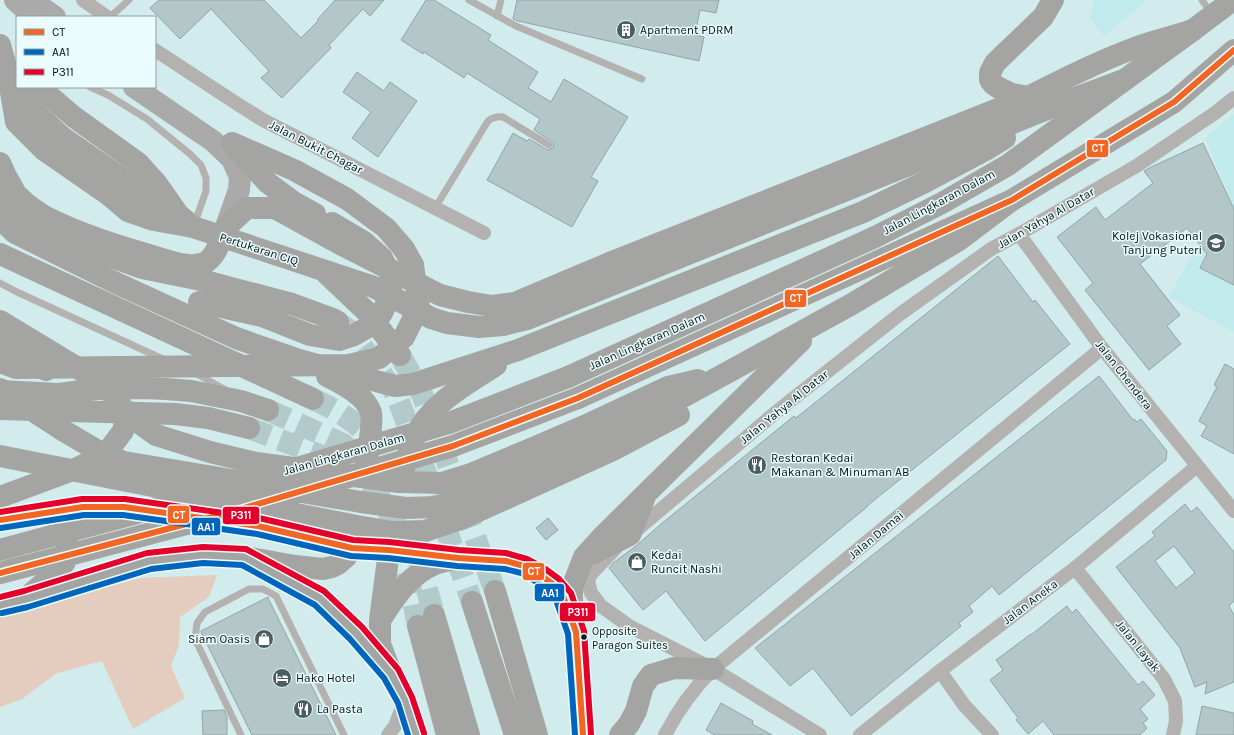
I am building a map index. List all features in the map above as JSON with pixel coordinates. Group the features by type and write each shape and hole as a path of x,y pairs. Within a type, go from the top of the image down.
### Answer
{"highway":[{"path":"1028,97 1012,94 999,88 990,80 990,73 995,63 1043,17 1053,0"},
{"name":"Jalan Lingkaran Dalam","path":"0,550 219,491 449,423 568,377 875,237 942,203 1008,165 1193,30 1207,8 1233,0"},
{"path":"0,199 7,206 43,215 100,240 178,263 192,265 206,262 214,255 226,227 247,208 275,208 344,246 440,295 492,306 515,303 612,262 1028,97 1089,66 1141,46 1193,30"},
{"name":"Pertukaran CIQ","path":"0,45 12,76 16,122 44,150 109,195 128,211 154,220 187,222 374,286 431,318 447,323 479,327 503,325 527,319 1062,103"},
{"name":"Jalan Lingkaran Dalam","path":"0,573 224,514 453,446 578,398 1012,200 1174,102 1234,50"},
{"path":"0,219 15,233 114,282 236,338 296,359 395,386 413,384 518,350 863,212 925,182 989,148 1062,103 1126,79"},
{"path":"40,88 74,117 138,163 187,222"},
{"path":"114,282 262,316 310,335 339,340 354,335 370,326 382,313 391,293 392,278 382,258 364,242 295,203 268,183 232,143"},
{"path":"0,362 16,368 349,365 379,358 404,337 419,307 413,265 404,249 386,228 347,199 294,170 232,143"},
{"path":"0,163 26,210"},
{"path":"0,189 26,210 89,249 142,268 201,280 292,304 338,322"},
{"path":"0,390 105,455 124,462 395,507 437,507 485,491 670,404 821,322 959,240 1012,200"},
{"path":"0,254 313,399"},
{"path":"324,270 368,313 400,355"},
{"path":"0,321 99,381 115,397 127,414 156,435 210,452 256,463 399,482 442,483 471,474 591,423 668,387 730,371"},
{"path":"583,735 576,632 572,606 572,588 584,557 647,492 821,322"},
{"path":"0,345 36,365 65,378 96,389"},
{"path":"416,735 405,700 391,673 380,644 380,620 399,482 415,436 429,416 446,398 518,350"},
{"path":"0,605 149,561 203,555 244,558 323,569 338,564 346,557 352,548 357,526 365,478 371,420 370,412 359,396 351,389 296,359"},
{"path":"0,520 83,507 124,507 258,526 352,548 390,541 463,518 613,450 683,413 730,371"},
{"path":"0,390 59,394 96,389 166,389 191,391 241,401 268,410"},
{"path":"0,409 175,414 208,418 248,428"},
{"path":"2,496 73,470 105,455 123,431 127,414"},
{"path":"2,496 22,476 50,466 67,456 71,443 64,431"},
{"path":"0,456 357,526 390,541 458,558 506,561 524,566 539,574 554,585 563,596 576,632"},
{"path":"584,557 630,536 647,492"},
{"path":"26,598 55,573 65,562 67,539 59,521 42,514"},
{"path":"244,558 320,598 356,633 391,673"},
{"path":"380,620 397,593 414,576 435,564 458,558"},
{"path":"495,591 537,735"},
{"path":"472,602 515,735"},
{"path":"448,735 426,621 469,735"},
{"path":"620,735 629,724 636,711 643,686 651,675 674,668 713,669"}],"main road":[{"path":"15,0 33,16"},
{"path":"34,0 54,16"},
{"path":"135,88 213,141 232,159 240,177 239,190 226,227"},
{"path":"154,88 232,143"}],"street":[{"path":"83,0 107,16"},
{"name":"Jalan Bukit Chagar","path":"156,51 263,120 484,234"},
{"name":"Jalan Yahya Al Datar","path":"820,735 713,669 629,626 601,606 591,593 588,581 591,574 619,545 775,413 900,314 991,249 1138,165 1215,113 1234,98"},
{"name":"Jalan Chendera","path":"1019,234 1102,348 1234,511"},
{"name":"Jalan Damai","path":"664,735 674,717 697,685 713,669 1102,348"},
{"name":"Jalan Aneka","path":"860,735 940,671 1075,568 1197,466"},
{"name":"Jalan Layak","path":"1075,568 1164,678 1175,701 1176,721 1173,735"},
{"path":"940,671 964,704 992,735"},
{"path":"388,735 395,726 405,700"}],"lane":[{"path":"20,0 25,16"},
{"path":"109,16 129,0"},
{"path":"469,0 516,26 642,79"},
{"path":"497,16 501,0"},
{"path":"92,88 108,95 147,119 190,154 201,165 206,178 206,191 187,222"},
{"path":"435,208 488,121 492,118 497,116 503,117 549,145"},
{"path":"0,283 206,378 224,388 241,401"},
{"path":"241,735 195,639 197,623 205,612 249,589 263,589 276,596 344,735"}],"shaded area":[{"path":"1095,0 1147,0 1104,36 1090,18"},
{"name":"Kolej Vokasional Tanjung Puteri","path":"1234,114 1234,332 1169,297 1227,190 1205,138"},
{"path":"217,575 209,597 180,617 179,645 171,666 185,698 133,729 102,661 57,673 22,699 0,707 0,615 140,578"}],"building":[{"path":"159,0 264,0 301,38 318,21 317,20 335,0 384,0 370,16 363,9 329,45 331,48 282,98 261,78 269,71 211,9 180,39 150,8"},
{"path":"426,0 434,0 491,35 488,40 538,72 528,88 551,102 564,79 628,117 591,177 598,181 572,227 487,180 513,133 527,141 529,139 548,150 553,148 554,143 534,130 540,119 467,73 464,78 424,52 423,54 401,40"},
{"name":"Apartment PDRM","path":"517,0 719,0 716,13 700,10 695,35 704,37 699,61 518,21 513,19"},
{"path":"357,72 384,91 390,82 417,101 378,157 352,138 371,112 343,92"},
{"path":"1203,143 1234,209 1234,285 1200,268 1207,254 1187,228 1140,264 1180,315 1167,326 1181,344 1149,370 1085,290 1093,283 1057,237 1096,207 1105,220 1153,183 1144,171"},
{"path":"998,256 1033,302 1035,300 1070,344 868,505 705,641 666,591 643,610 609,568 613,563 636,546 794,416 796,418"},
{"path":"1225,364 1234,369 1234,454 1201,436 1207,426 1199,421 1217,387 1214,385"},
{"path":"1099,376 1133,420 1134,419 1137,422 1141,419 1167,451 1166,460 999,595 992,586 969,606 973,612 959,623 961,626 851,716 813,668 790,686 755,648"},
{"path":"1185,504 1191,512 1197,507 1234,552 1234,601 1229,606 1234,615 1234,682 1205,694 1207,682 1195,687 1180,648 1116,567 1155,536 1152,532","holes":["1174,546 1195,573 1176,588 1155,561"]},
{"path":"548,518 558,530 546,540 536,528"},
{"path":"268,597 336,735 252,735 201,632"},
{"path":"1067,606 1072,613 1076,609 1138,685 1143,681 1155,695 1140,709 1148,719 1143,723 1147,728 1140,735 1054,735 1043,721 1028,734 1016,720 1018,718 990,680 1003,670 996,660 1031,635"},
{"path":"721,703 753,721 752,724 772,735 715,735 706,730"},
{"path":"1202,706 1234,713 1234,735 1196,735"},
{"path":"224,710 227,717 227,735 203,735 202,711"}],"tunnel":[{"path":"340,324 351,331 396,394 472,602"},
{"path":"400,355 422,394 495,591"},
{"path":"313,399 340,413 353,422 379,444 411,475"},
{"path":"268,410 343,444 363,462"},
{"path":"249,428 341,463 378,494 396,526 402,546 418,626"},
{"path":"418,557 434,615"}],"transit line":[{"name":"CT","path":"0,573 224,514 453,446 578,398 1012,200 1174,102 1234,50"},
{"name":"P311","path":"0,512 82,499 125,499 259,518 353,540 506,553 527,559 544,568 559,579 571,593 584,631 591,734"},
{"name":"CT","path":"0,520 83,507 124,507 258,526 352,548 506,561 524,566 539,574 554,585 563,596 576,632 583,735"},
{"name":"AA1","path":"1,528 84,515 123,515 257,534 351,556 505,569 521,573 548,591 556,600 568,634 575,735"},
{"name":"P311","path":"0,597 147,553 203,547 246,549 324,591 362,627 398,669 412,697 424,733"},
{"name":"AA1","path":"2,613 28,607 151,569 203,563 242,565 315,605 350,639 384,678 398,703 408,735"}],"place":[{"name":"Apartment PDRM","path":"626,30"},
{"name":"Kolej Vokasional Tanjung Puteri","path":"1216,243"},
{"name":"Restoran Kedai Makanan & Minuman AB","path":"757,465"},
{"name":"Kedai Runcit Nashi","path":"637,562"},
{"name":"Opposite Paragon Suites","path":"584,637"},
{"name":"Siam Oasis","path":"264,639"},
{"name":"Hako Hotel","path":"282,678"},
{"name":"La Pasta","path":"303,709"}]}
